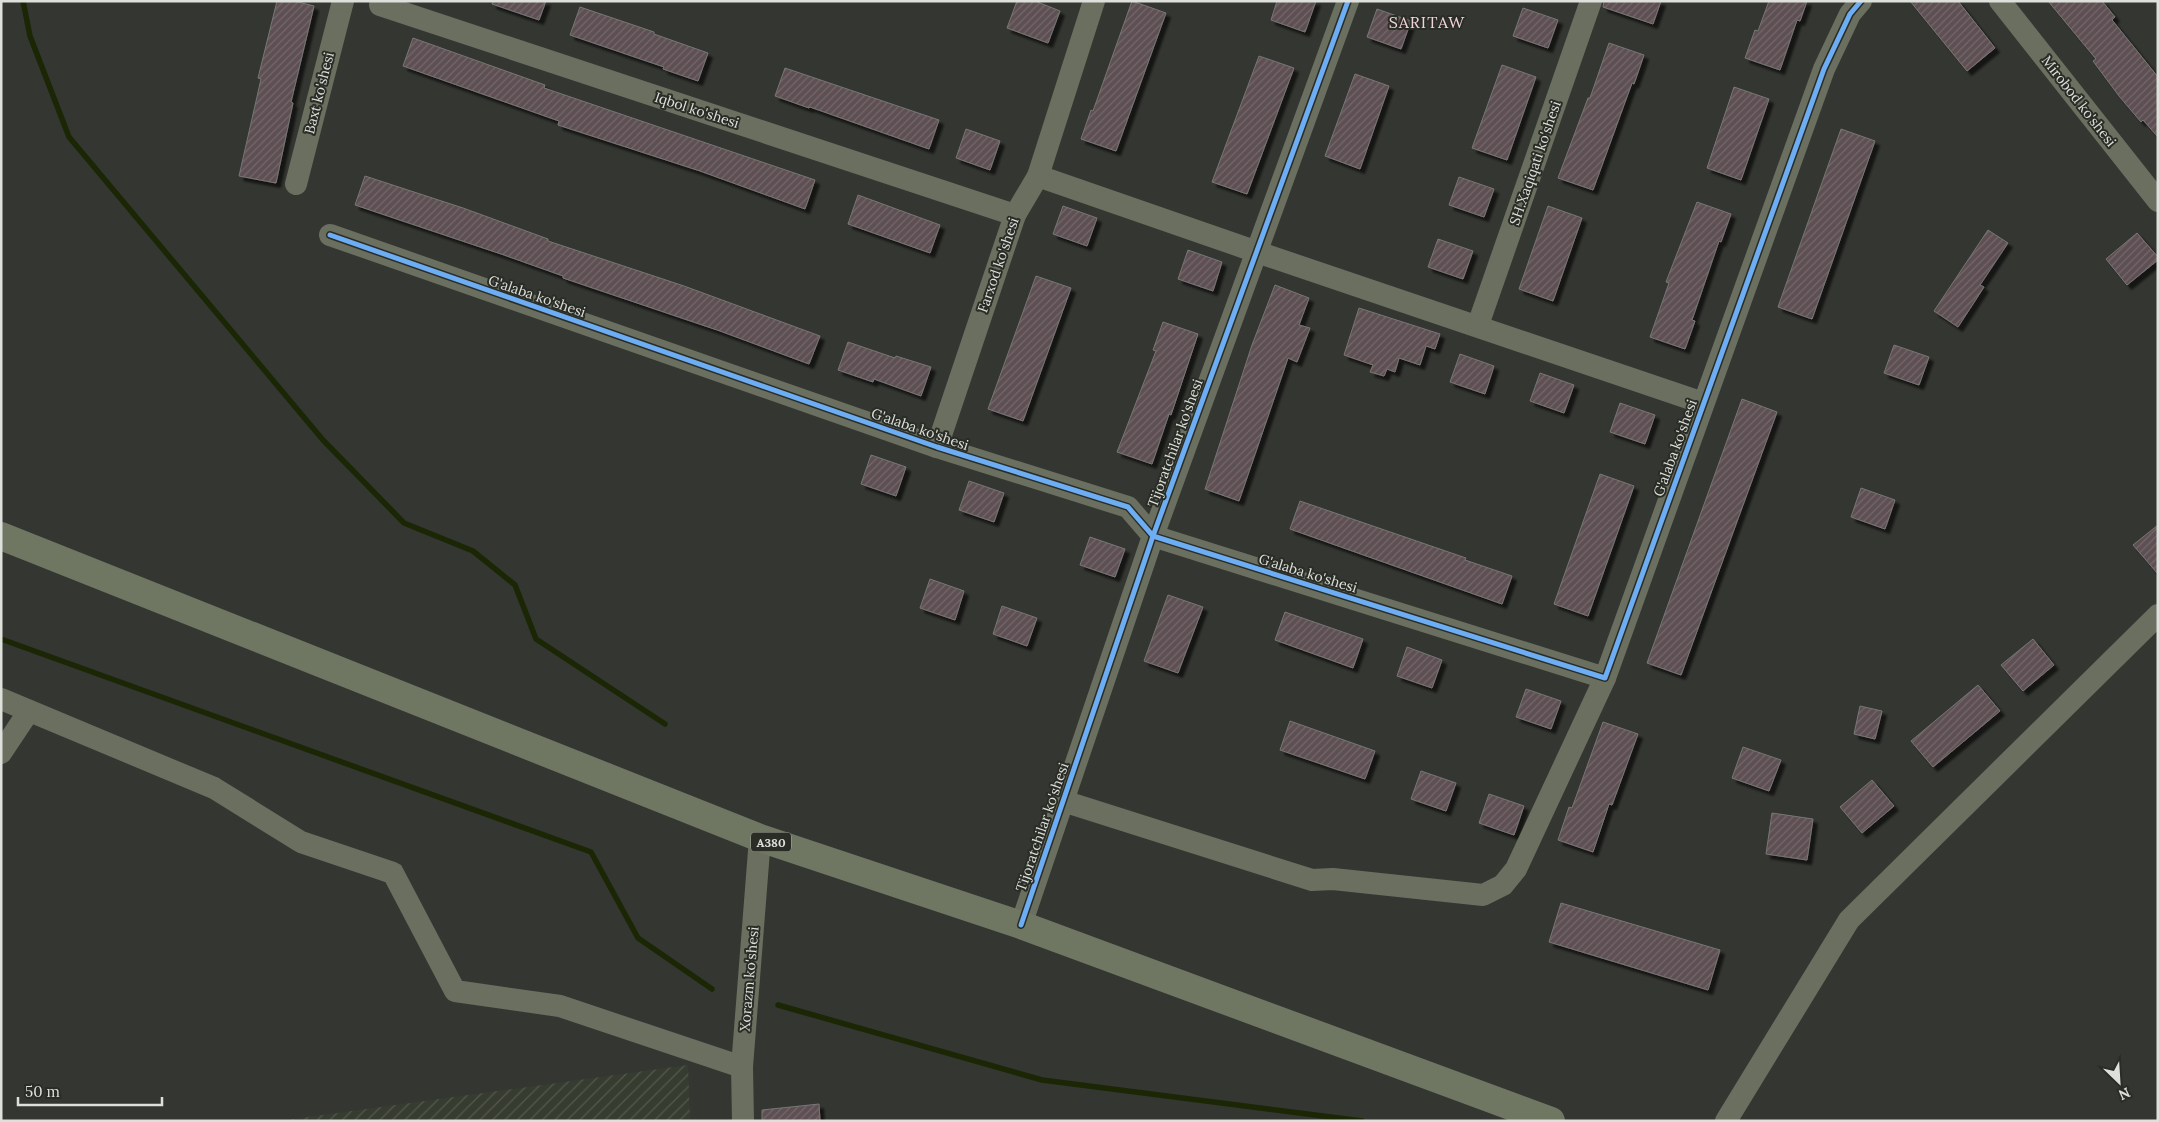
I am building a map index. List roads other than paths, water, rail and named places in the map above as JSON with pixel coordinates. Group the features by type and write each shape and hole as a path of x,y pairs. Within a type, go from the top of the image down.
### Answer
{"highway":[{"name":"A380","path":"1,536 760,838 1021,925 1551,1121"}],"street":[{"name":"Baxt ko'shesi","path":"296,184 343,1"},
{"name":"Farxod ko'shesi","path":"938,447 1015,215 1038,176 1094,1"},
{"name":"Tijoratchilar ko'shesi","path":"1021,925 1152,536 1348,1"},
{"name":"SH.Xaqiqati ko'shesi","path":"1478,325 1591,1"},
{"name":"G'alaba ko'shesi","path":"330,235 938,447 1128,507 1152,536 1605,678 1824,70 1850,14 1862,1"},
{"name":"Mirobod ko'shesi","path":"2000,1 2158,201"},
{"name":"Iqbol ko'shesi","path":"380,5 1015,215"},
{"name":"G'alaba ko'shesi","path":"1038,176 1703,403"},
{"path":"1726,1121 1850,920 2158,616"},
{"path":"1063,801 1312,880 1333,879 1483,895 1503,885 1516,869 1605,678"},
{"path":"1,699 214,788 302,842 393,873 455,990 560,1006 742,1067"},
{"path":"1,753 29,711"},
{"name":"Xorazm ko'shesi","path":"743,1121 742,1067 760,838"}],"waterway":[{"path":"23,1 30,36 69,137 323,440 404,523 473,551 515,585 536,639 665,724"},
{"path":"1,639 591,852 638,938 712,989"},
{"path":"778,1005 1042,1080 1362,1121"}],"district":[{"name":"SARITAW","path":"1427,22"}]}
